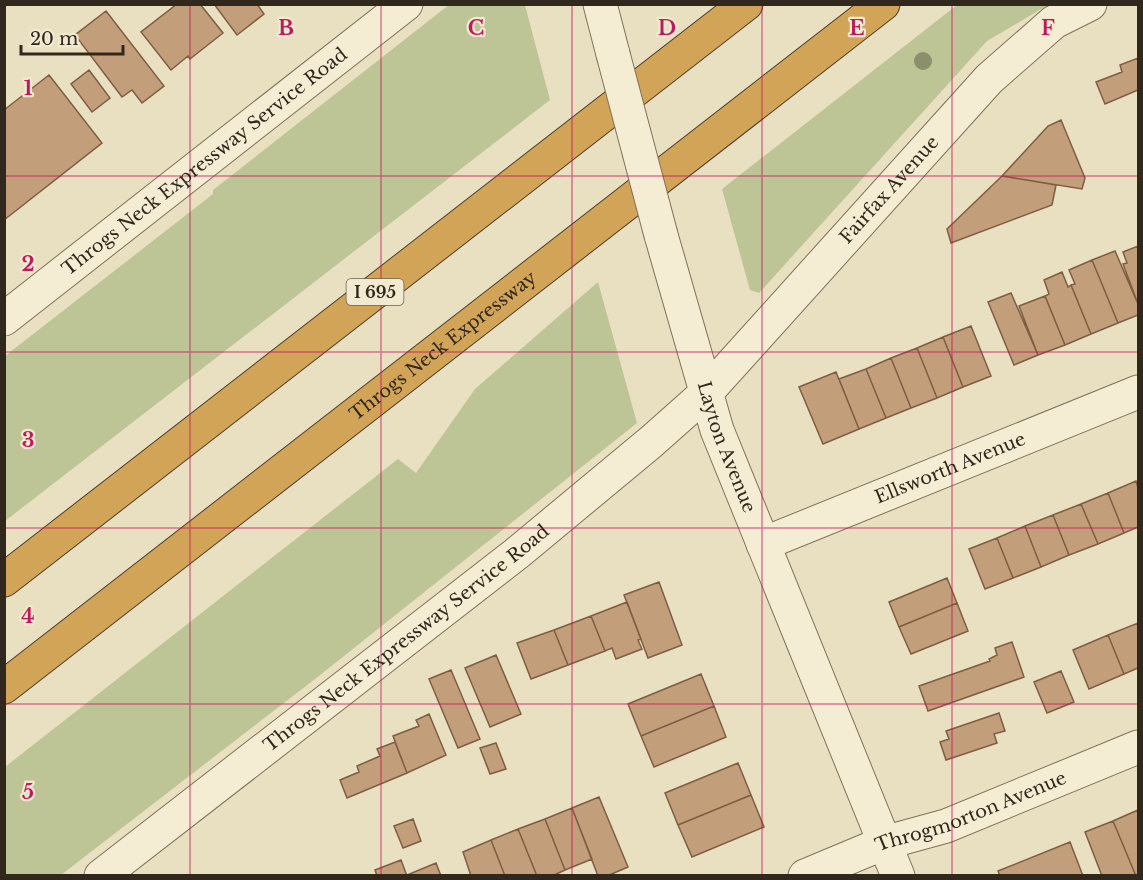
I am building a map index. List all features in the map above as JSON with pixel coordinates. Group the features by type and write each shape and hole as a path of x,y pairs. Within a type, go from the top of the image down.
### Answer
{"highway":[{"name":"I 695","path":"4,580 746,4"},
{"name":"Throgs Neck Expressway","path":"4,687 883,4"}],"street":[{"name":"Throgs Neck Expressway Service Road","path":"4,319 406,4"},
{"name":"Layton Avenue","path":"600,4 705,394 763,544 898,876"},
{"name":"Fairfax Avenue","path":"705,394 989,79 1054,22 1090,4"},
{"name":"Ellsworth Avenue","path":"763,544 1138,392"},
{"name":"Throgs Neck Expressway Service Road","path":"101,876 535,539 705,394"},
{"name":"Throgmorton Avenue","path":"805,876 884,843 946,826 1138,747"}],"green space":[{"path":"450,4 525,5 550,100 5,521 5,356 213,194 213,190"},
{"path":"957,5 1048,5 987,41 759,293 750,290 722,189"},
{"path":"598,282 637,423 315,679 61,875 5,875 5,767 398,459 416,473 475,389"}],"building":[{"path":"177,4 200,4 223,33 190,59 188,56 171,70 141,32"},
{"path":"214,4 257,4 264,14 237,35"},
{"path":"106,11 164,86 142,103 132,90 122,97 75,35"},
{"path":"1138,58 1138,90 1105,104 1096,82 1122,72 1120,65"},
{"path":"89,70 110,98 92,112 71,84"},
{"path":"49,75 102,143 4,220 4,110"},
{"path":"1061,120 1085,178 1082,189 1002,176 1048,126"},
{"path":"1002,176 1056,185 1052,205 951,243 947,229"},
{"path":"1138,246 1138,304 1123,264 1127,263 1123,252"},
{"path":"1115,251 1138,304 1138,315 1118,323 1092,260"},
{"path":"1092,260 1118,323 1091,334 1071,285 1075,284 1069,270"},
{"path":"1062,272 1068,287 1071,285 1091,334 1065,345 1045,296 1049,294 1044,280"},
{"path":"1011,293 1038,355 1014,365 988,302"},
{"path":"1045,296 1065,345 1038,355 1019,306"},
{"path":"971,326 991,376 963,387 943,337"},
{"path":"943,337 963,387 937,398 917,348"},
{"path":"917,348 937,398 911,408 891,358"},
{"path":"891,358 911,408 886,418 866,369"},
{"path":"866,369 886,418 859,429 839,379"},
{"path":"836,372 859,429 823,444 799,387"},
{"path":"1136,481 1138,527 1124,533 1108,493"},
{"path":"1108,493 1124,533 1098,544 1081,504"},
{"path":"1081,504 1098,544 1069,555 1053,515"},
{"path":"1053,515 1069,555 1041,567 1025,526"},
{"path":"1025,526 1041,567 1013,578 997,538"},
{"path":"997,538 1013,578 985,589 969,549"},
{"path":"947,578 957,603 899,627 889,602"},
{"path":"659,582 682,645 648,658 624,595"},
{"path":"627,602 641,639 638,640 642,649 616,659 612,648 605,651 591,616"},
{"path":"957,603 968,631 911,654 899,627"},
{"path":"591,616 605,651 568,665 554,630"},
{"path":"1138,623 1138,668 1124,674 1108,635"},
{"path":"554,630 568,665 531,679 517,643"},
{"path":"1108,635 1124,674 1089,689 1073,650"},
{"path":"1012,642 1024,677 928,711 919,686 990,661 989,659 997,655 995,648"},
{"path":"496,655 521,714 490,727 465,668"},
{"path":"451,670 480,739 458,748 429,679"},
{"path":"1061,671 1074,702 1047,713 1034,682"},
{"path":"701,674 714,706 641,736 628,704"},
{"path":"714,706 726,737 654,767 641,736"},
{"path":"999,713 1005,731 994,734 997,743 946,760 940,742 949,739 946,731"},
{"path":"429,714 446,755 407,773 393,736 419,726 416,720"},
{"path":"395,742 407,773 347,798 340,780 359,772 357,766 380,756 377,749"},
{"path":"496,743 506,769 490,774 480,748"},
{"path":"738,763 751,795 678,825 665,793"},
{"path":"751,795 764,827 692,857 678,825"},
{"path":"599,797 628,867 607,876 598,876 572,808"},
{"path":"572,808 592,859 565,870 545,819"},
{"path":"1138,810 1138,876 1136,876 1113,821"},
{"path":"413,819 421,841 403,848 394,826"},
{"path":"545,819 565,870 552,876 537,876 518,829"},
{"path":"1113,821 1136,876 1102,876 1085,832"},
{"path":"518,829 537,876 505,876 491,840"},
{"path":"491,840 505,876 471,876 463,852"},
{"path":"1070,842 1083,876 1000,876 998,871"},
{"path":"401,860 407,876 377,876 375,870"},
{"path":"436,863 441,876 407,876 407,875"}]}
